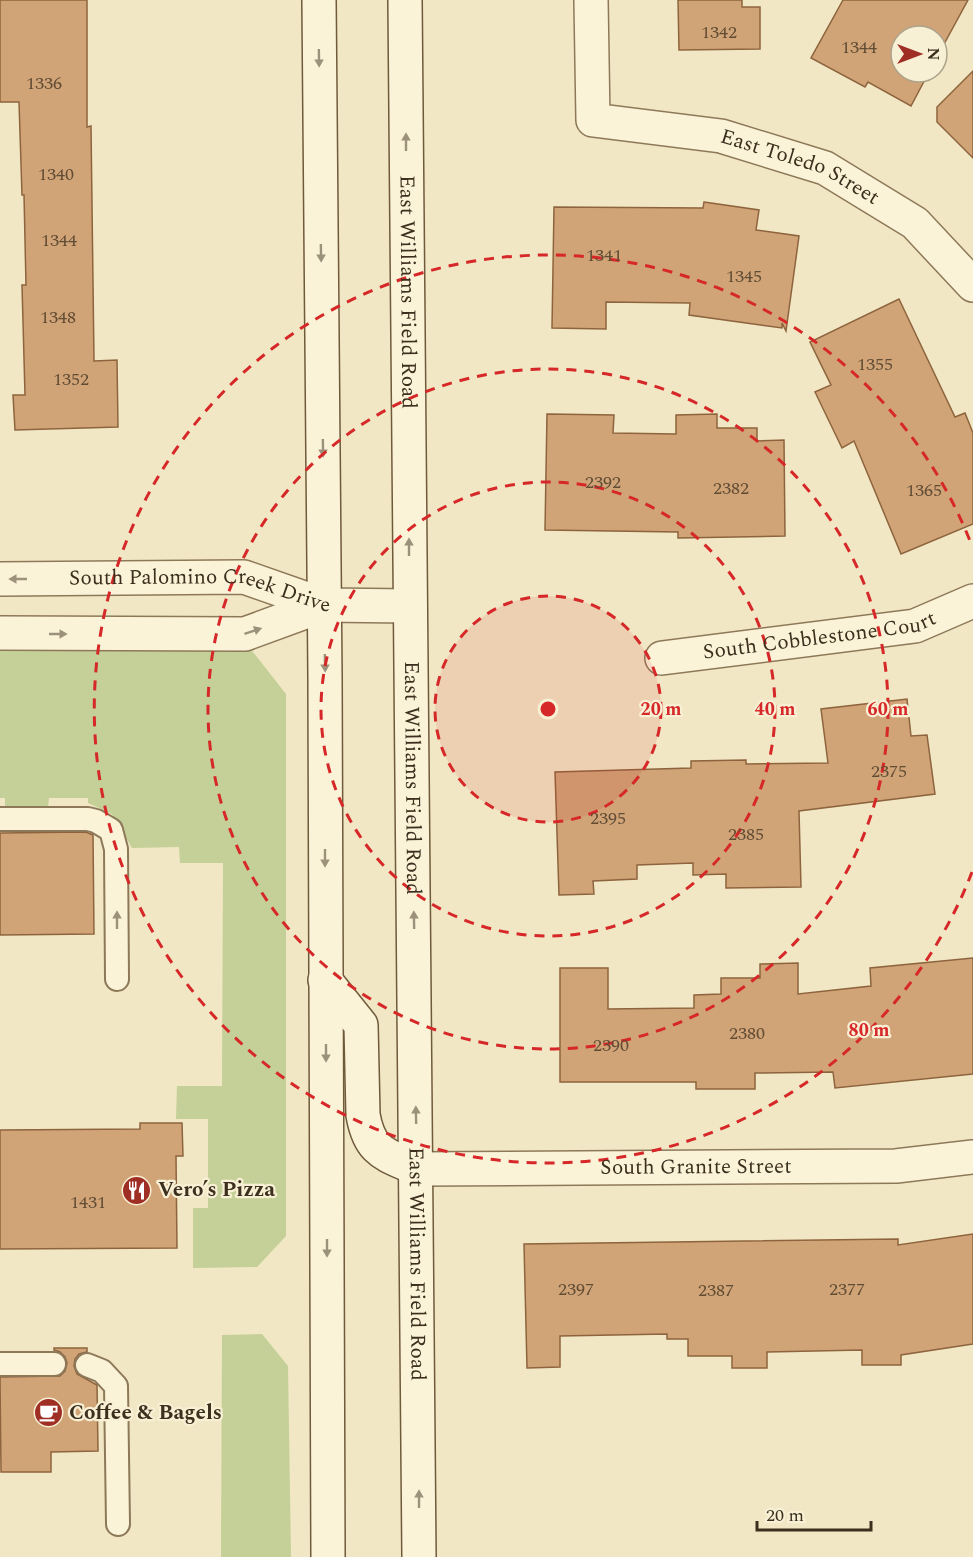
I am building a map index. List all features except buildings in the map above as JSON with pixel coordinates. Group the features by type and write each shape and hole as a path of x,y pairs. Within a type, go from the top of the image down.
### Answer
{"main road":[{"path":"319,0 324,605 327,1557"},
{"name":"East Williams Field Road","path":"405,0 419,1557"},
{"name":"East Toledo Street","path":"591,0 593,120 721,136 825,168 915,223 973,285"},
{"name":"South Palomino Creek Drive","path":"0,579 244,577 324,605"},
{"name":"South Cobblestone Court","path":"662,658 915,626 973,601"},
{"path":"324,605 410,606"},
{"name":"South Palomino Creek Drive","path":"0,633 245,634 324,605"},
{"path":"325,980 361,1025 363,1116 372,1143 379,1151 417,1169"},
{"name":"South Granite Street","path":"417,1169 896,1166 973,1157"}],"lane":[{"path":"0,819 88,819 111,830 117,849 117,979"},
{"path":"0,1364 54,1364"},
{"path":"87,1365 102,1371 117,1386 118,1524"}],"green space":[{"path":"0,640 249,647 286,694 286,1236 257,1267 193,1268 193,1208 208,1208 208,1119 176,1119 177,1086 222,1086 223,863 180,863 179,847 132,848 112,814 88,803 88,798 49,798 48,808 5,808 5,798 0,798"},
{"path":"262,1334 288,1366 291,1557 221,1557 222,1335"}],"place":[{"name":"Vero’s Pizza","path":"137,1190"},
{"name":"Coffee & Bagels","path":"48,1413"}]}
